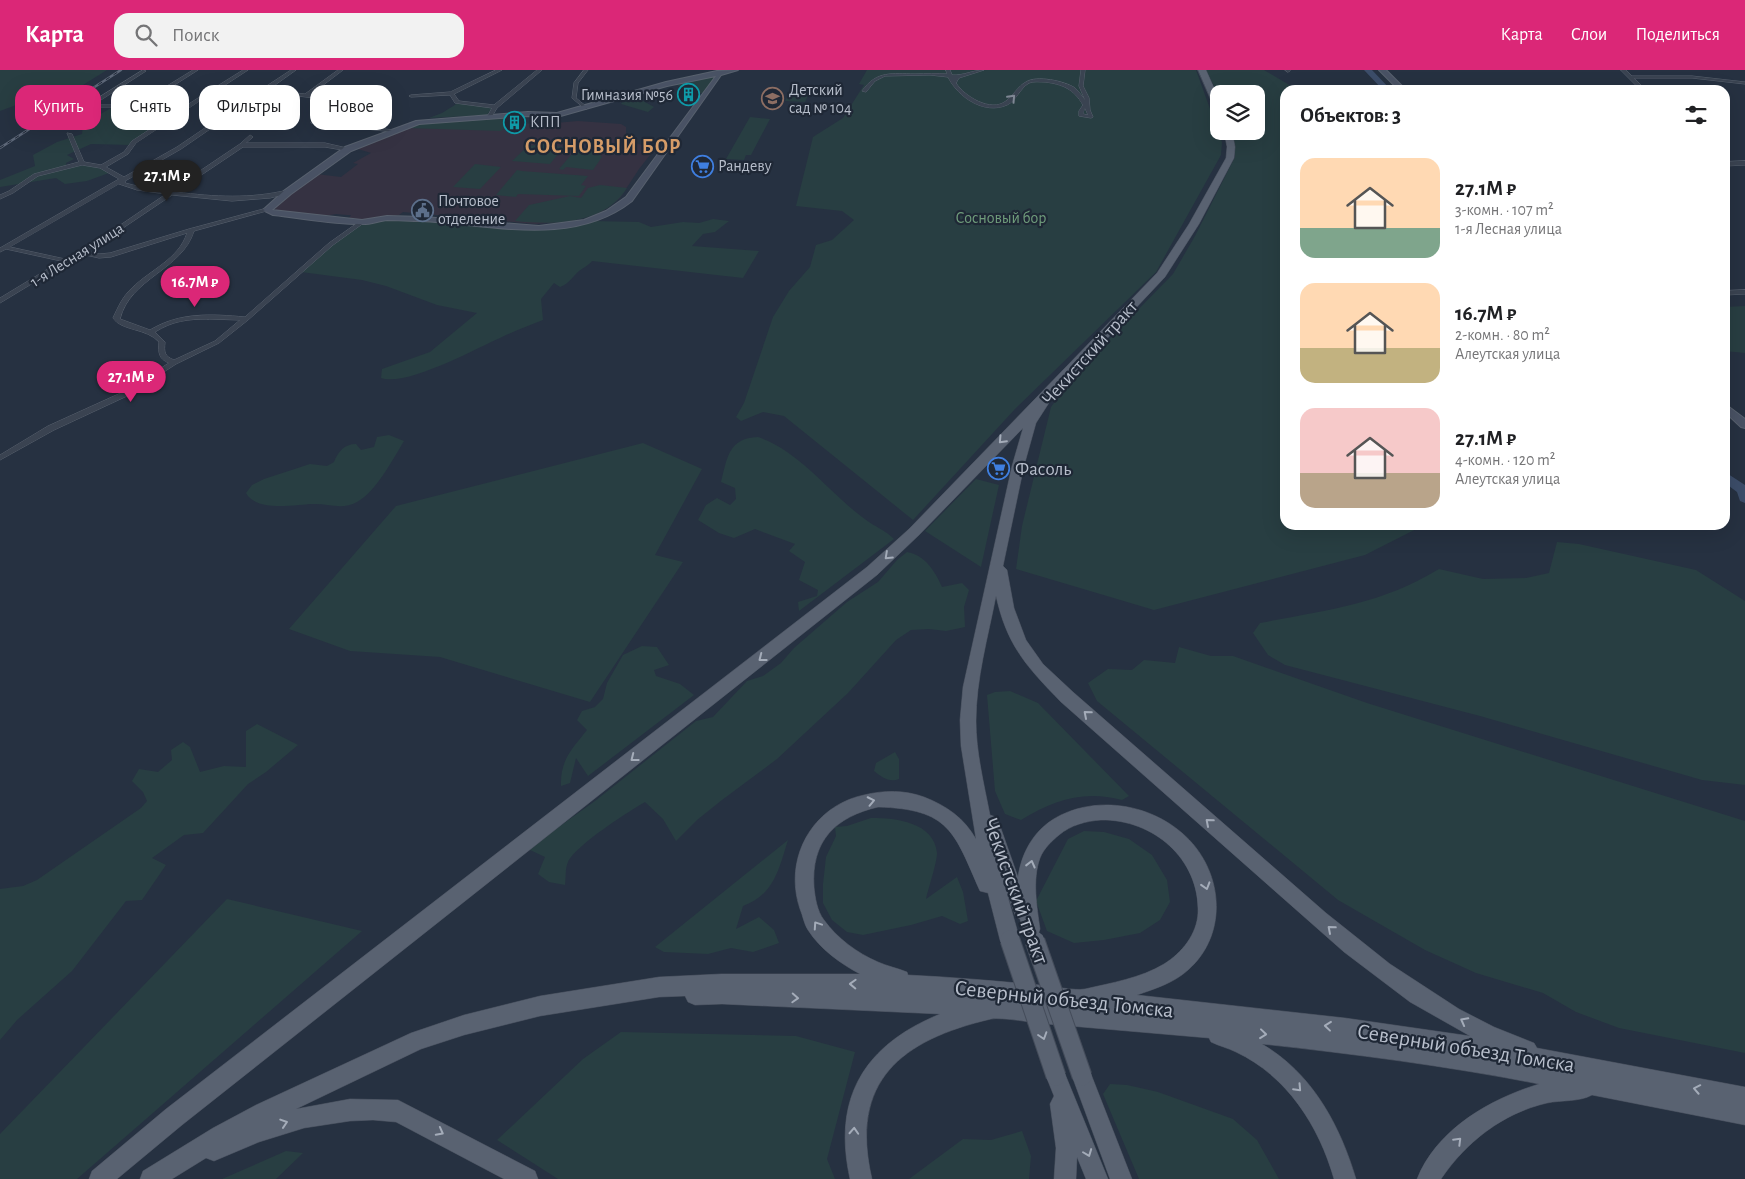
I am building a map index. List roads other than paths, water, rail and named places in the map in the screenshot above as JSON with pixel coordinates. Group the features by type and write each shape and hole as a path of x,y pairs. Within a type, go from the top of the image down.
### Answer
{"main road":[{"path":"1202,70 1210,88"},
{"name":"Чекистский тракт","path":"1008,934 990,867 968,746 968,720 971,686 1018,466 1030,423 1049,393 1160,275 1179,249 1230,158 1230,140"},
{"path":"100,1179 174,1117 872,571 914,532 1049,393"},
{"path":"999,558 1006,612 1016,636 1033,664 1067,697 1339,937 1390,977 1438,1008 1488,1034 1612,1080"},
{"name":"Чекистский тракт","path":"973,772 1004,863 1033,935 1082,1076 1121,1177"},
{"path":"934,986 889,977 859,964 836,947 815,924 805,897 803,867 812,840 823,825 837,814 854,805 872,800 891,798 912,801 930,807 946,816 961,831 973,851 1008,934 1056,1076 1098,1179"},
{"path":"1033,935 1026,890 1030,861 1038,844 1054,827 1072,817 1090,813 1117,813 1140,819 1159,827 1175,838 1189,852 1198,865 1209,899 1206,926 1195,950 1180,965 1157,977 1108,993 1073,998"},
{"name":"Северный объезд Томска","path":"155,1177 264,1113 418,1040 464,1025 540,1006 594,996 659,987 721,984 813,983 934,986 1073,998 1345,1028 1480,1048 1745,1114"},
{"name":"Северный объезд Томска","path":"386,1055 542,1014 660,997 722,994 937,1004 1145,1022 1345,1043 1745,1098"},
{"path":"862,1179 854,1143 854,1124 858,1105 876,1070 890,1053 909,1039 932,1027 958,1018 999,1009"},
{"path":"1145,1022 1214,1034 1230,1039 1259,1054 1295,1085 1311,1102 1334,1144 1345,1179"},
{"path":"1056,1076 1067,1148 1065,1179"},
{"path":"1428,1179 1459,1139 1480,1122 1508,1105 1532,1095 1612,1080"},
{"path":"155,1177 248,1135 299,1118 324,1112 375,1108 398,1111 527,1179"}],"street":[{"path":"172,85 196,70"},
{"path":"223,85 246,70"},
{"path":"273,85 294,70"},
{"path":"306,96 341,70"},
{"path":"411,96 451,93 500,70"},
{"path":"489,117 495,107 540,70"},
{"path":"585,108 574,98 576,83 586,70"},
{"path":"82,252 99,256 111,255 191,230 267,210 288,192 348,149 393,131 432,120 518,116 524,119 541,120 666,84 735,70"},
{"path":"948,70 950,76"},
{"path":"956,80 982,70"},
{"path":"864,91 869,82 888,74 950,76 956,80 957,89 968,100 998,106 1006,104 1013,95 1028,83 1034,81 1065,83 1083,101 1084,105 1081,115 1092,117 1088,110 1087,98 1081,86 1083,70"},
{"path":"1382,70 1397,85"},
{"path":"1624,70 1640,85"},
{"path":"121,85 144,71"},
{"path":"267,210 273,214 362,222 387,218 422,219 539,228 573,224 603,216 629,199 719,76 717,73"},
{"path":"1633,77 1692,77 1745,83"},
{"path":"111,91 89,104 91,106 111,106"},
{"path":"451,93 457,102 495,107"},
{"path":"300,95 310,96"},
{"path":"102,167 126,153 134,142 199,100"},
{"path":"2,248 122,181 206,130"},
{"path":"384,130 393,131"},
{"path":"69,134 82,163"},
{"name":"1-я Лесная улица","path":"0,301 82,252 242,145 250,137"},
{"path":"242,145 325,145 348,149"},
{"path":"0,197 36,175 48,170 82,163 102,167 122,178 122,184 137,188 234,199 275,196 288,192"},
{"path":"1730,164 1745,163"},
{"path":"0,458 51,428 125,394 174,363 216,342 246,319 331,244 362,222"},
{"path":"174,363 165,359 161,352 162,342 158,336 151,332 126,326 116,318 134,289 180,251 190,237 191,230"},
{"path":"2,248 67,261"},
{"path":"1730,293 1745,292"},
{"path":"151,332 172,320 227,317 246,319"},
{"path":"1730,412 1745,425"}],"waterway":[{"path":"1368,70 1382,85"},
{"path":"1730,480 1743,490 1745,498"}],"railway":[{"path":"0,148 121,70"}],"place":[{"name":"Гимназия №56","path":"689,95"},
{"name":"Детский сад № 104","path":"773,99"},
{"name":"КПП","path":"514,122"},
{"name":"Рандеву","path":"702,166"},
{"name":"Почтовое отделение","path":"422,210"},
{"name":"Фасоль","path":"999,469"}],"district":[{"name":"СОСНОВЫЙ БОР","path":"603,147"}],"park label":[{"name":"Сосновый бор","path":"1001,218"}]}
